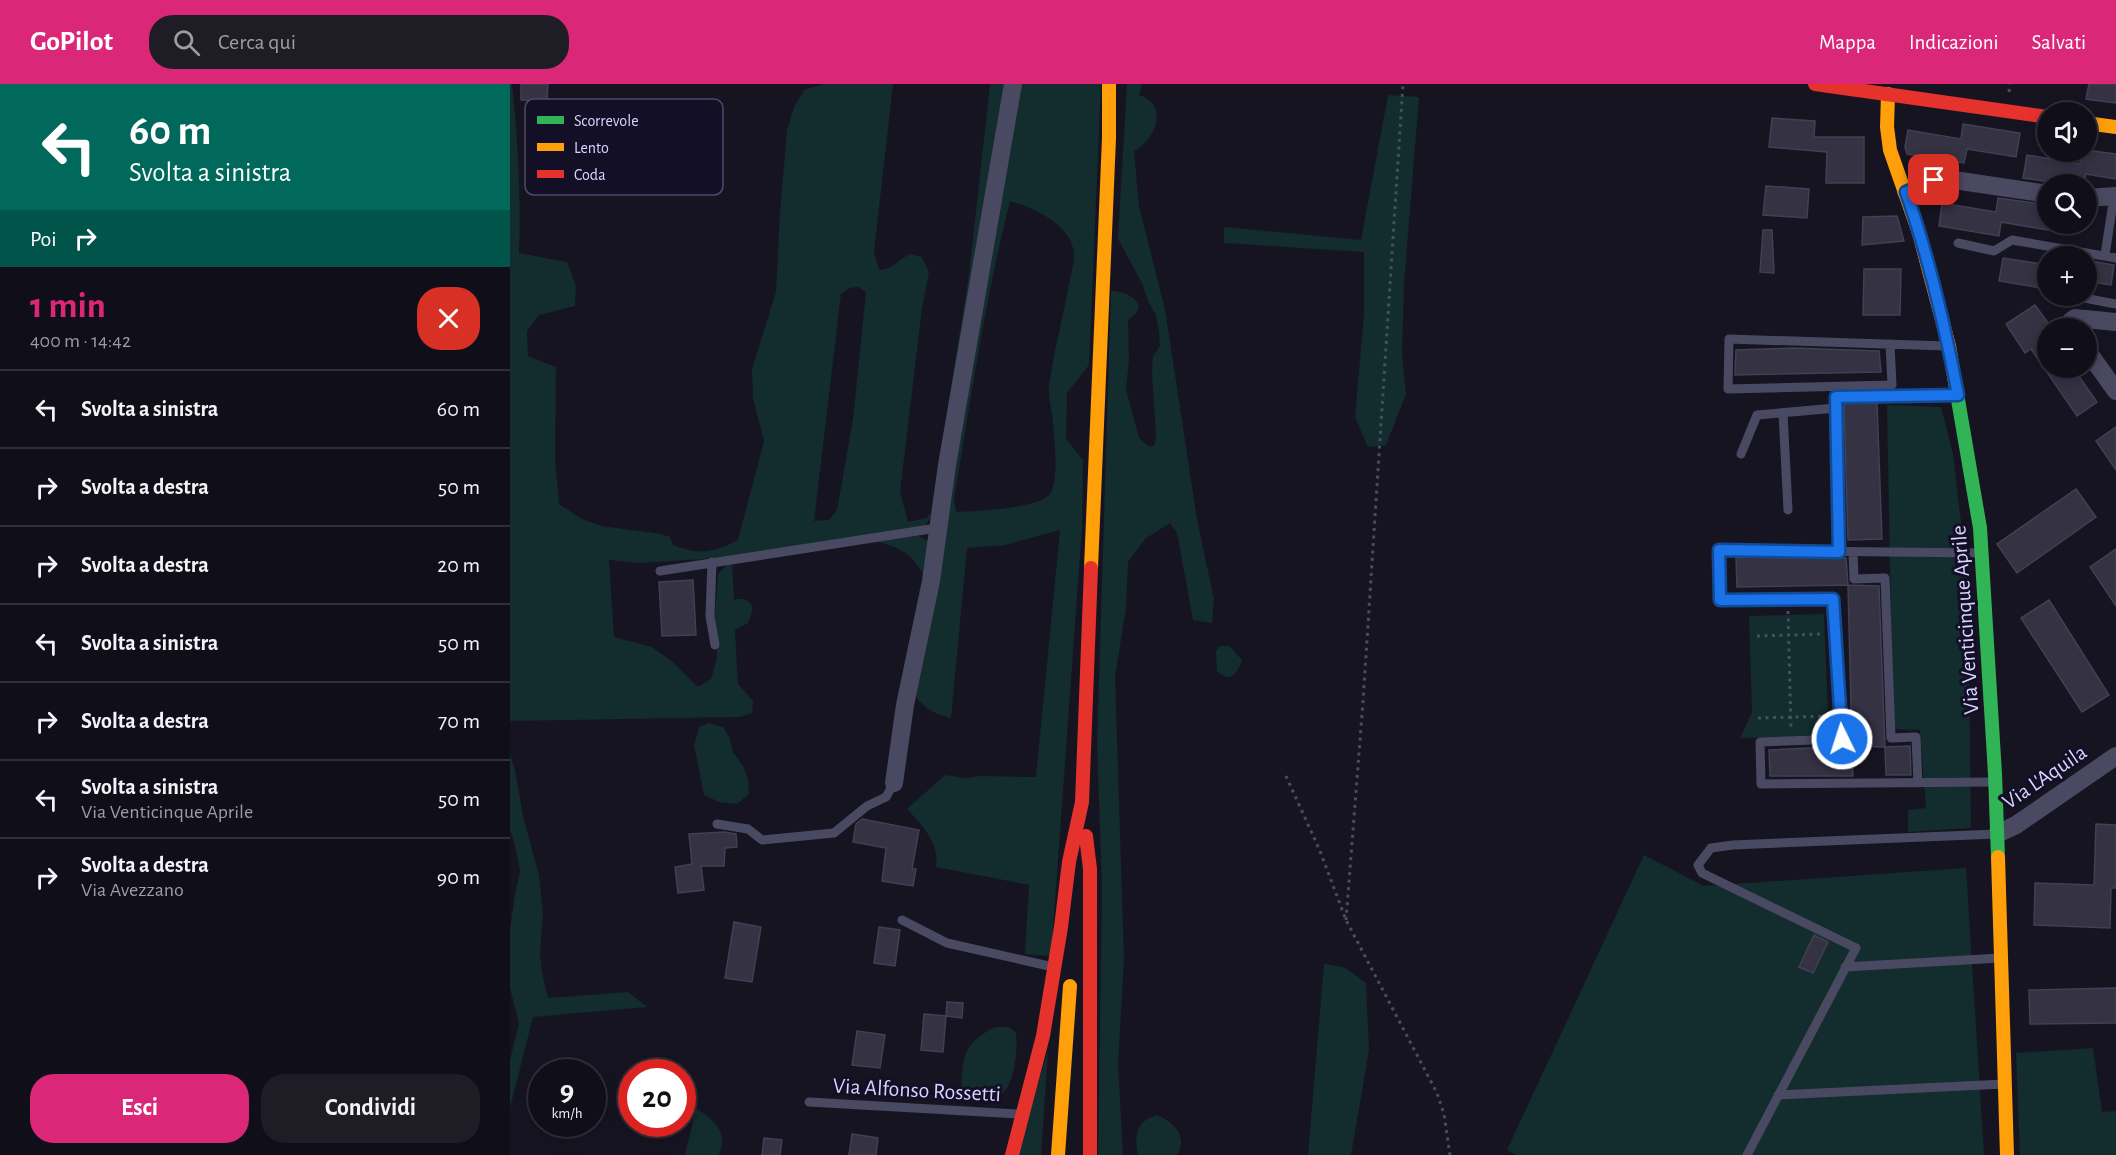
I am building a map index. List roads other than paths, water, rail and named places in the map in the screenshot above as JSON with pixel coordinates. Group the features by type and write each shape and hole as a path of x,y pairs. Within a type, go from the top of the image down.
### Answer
{"main road":[{"path":"1075,925 1109,138 1109,84"},
{"path":"1109,138 1118,84"},
{"path":"1815,84 1883,89 2037,115"},
{"name":"Via Venticinque Aprile","path":"1883,89 1890,150 1906,192 1949,346 1983,553 1995,782 2007,1155"},
{"path":"2097,124 2116,127"},
{"path":"1012,1155 1042,1036 1055,967 1069,862 1082,802"},
{"path":"1082,802 1090,869 1090,1155"},
{"path":"1076,1155 1081,1018 1078,879"},
{"path":"1058,1155 1071,971"}],"street":[{"path":"894,783 905,705 931,581 937,528 1013,84"},
{"path":"1906,192 1934,180 1947,179 2037,192"},
{"path":"2097,197 2115,196"},
{"path":"2097,320 2116,322"},
{"path":"2097,364 2116,391"},
{"name":"Via L'Aquila","path":"1997,834 2016,825 2116,756"}],"lane":[{"path":"2106,255 2115,196"},
{"path":"1958,243 1994,251 2012,240 2116,258"},
{"path":"2097,300 2116,304"},
{"path":"1890,344 1892,385 1728,389 1729,339 1890,344 1949,346"},
{"path":"1839,552 1836,397 1958,395"},
{"path":"1741,454 1757,415 1836,408"},
{"path":"1783,413 1788,510"},
{"path":"660,572 937,528"},
{"path":"1983,553 1719,550 1720,600 1833,599 1842,739 1760,742 1761,784 1995,782"},
{"path":"1853,552 1854,579 1886,578 1891,738 1916,737 1918,783"},
{"path":"712,562 710,616 715,645"},
{"path":"717,824 748,830 762,840 834,833 867,806 886,797 894,783"},
{"path":"1747,1155 1856,948 1702,873 1698,865 1703,856 1711,848 1733,845 1997,834"},
{"path":"902,920 947,942 1055,967"},
{"path":"1845,967 2000,958"},
{"path":"1778,1095 2004,1084"},
{"name":"Via Alfonso Rossetti","path":"809,1102 1023,1114"}]}
